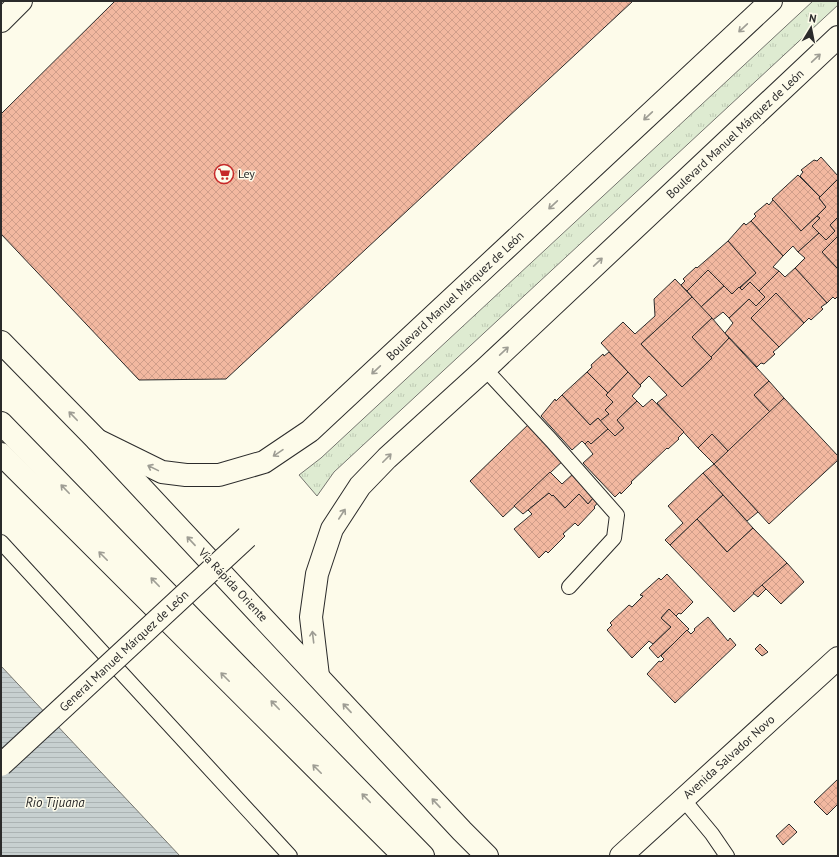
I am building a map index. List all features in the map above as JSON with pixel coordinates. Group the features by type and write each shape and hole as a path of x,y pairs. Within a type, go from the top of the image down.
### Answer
{"main road":[{"path":"1,20 21,1"},
{"name":"Boulevard Manuel Márquez de León","path":"95,438 162,472 186,475 219,475 264,462 310,431 771,1"},
{"name":"Boulevard Manuel Márquez de León","path":"318,676 311,617 317,574 332,529 360,486 387,458 485,369 838,37"},
{"name":"Vía Rápida Oriente","path":"1,342 95,438 487,856"},
{"path":"1,423 423,856"},
{"path":"1,454 404,856"},
{"name":"General Manuel Márquez de León","path":"1,765 247,537"},
{"name":"Avenida Salvador Novo","path":"621,856 838,658"}],"lane":[{"path":"485,369 551,440 617,515 614,538 569,587"},
{"path":"1,542 290,856"},
{"path":"683,799 712,834 727,856"}],"green space":[{"path":"813,1 838,1 838,5 334,472 317,496 299,475 321,458"}],"water":[{"name":"Rio Tijuana","path":"1,666 180,856 1,856"}],"building":[{"name":"Ley","path":"115,1 633,1 226,379 139,380 1,234 1,114"},
{"path":"821,157 838,176 838,179 820,197 800,176 803,172 801,170 814,160 817,161"},
{"path":"798,175 820,197 819,198 826,207 801,231 772,199"},
{"path":"838,179 838,217 830,225 835,231 826,240 812,226 820,218 817,216 826,207 819,198"},
{"path":"773,200 801,231 817,216 820,218 812,226 819,233 798,252 793,246 783,256 751,221 756,216 754,214 767,203 769,205"},
{"path":"838,217 838,236 822,252 838,269 838,296 835,299 833,297 827,303 795,268 805,258 798,252 819,233 826,240 835,231 830,225"},
{"path":"751,221 783,256 773,267 779,271 759,291 750,282 742,290 740,288 756,273 728,241 744,223 746,225"},
{"path":"838,236 838,269 822,252"},
{"path":"728,241 756,273 732,294 708,270 687,291 681,285 685,281 683,279"},
{"path":"795,268 827,303 821,307 823,309 811,320 809,318 804,323 776,293 751,318 779,347 773,352 775,354 764,364 761,363 757,367 725,333 733,323 729,318 749,299 756,306 765,297 759,291 779,271 785,277"},
{"path":"708,270 724,286 701,307 687,291"},
{"path":"675,279 692,297 641,344 682,387 712,358 711,357 729,338 769,381 754,395 770,412 728,451 712,434 698,448 657,403 667,395 649,376 640,385 601,343 623,322 635,334 655,316 654,299"},
{"path":"750,282 765,297 756,306 749,299 729,318 723,312 713,320 701,307 724,286 732,294 739,287 742,290"},
{"path":"776,293 804,323 779,347 751,318"},
{"path":"692,297 712,318 692,337 712,358 682,387 641,344"},
{"path":"712,318 729,338 711,357 692,337"},
{"path":"609,352 628,372 608,393 587,372 592,367 591,365 603,354 604,356"},
{"path":"587,372 608,393 606,395 613,402 605,410 609,414 601,421 598,418 590,425 562,395"},
{"path":"628,372 641,386 632,396 637,401 617,420 624,428 615,436 600,421 609,414 605,410 613,402 606,395"},
{"path":"769,381 784,398 770,412 754,395"},
{"path":"562,395 590,425 598,418 608,429 591,444 588,441 585,444 582,441 572,450 541,416 555,399 556,401"},
{"path":"784,398 838,456 838,460 769,524 714,464"},
{"path":"652,399 684,432 678,438 679,439 668,449 667,448 631,482 632,483 621,494 620,492 615,497 583,463 593,454 585,444 588,441 591,444 608,429 615,436 624,428 617,420 637,401 643,407"},
{"path":"532,421 566,458 503,517 470,481"},
{"path":"712,434 728,451 714,464 698,448"},
{"path":"714,464 758,512 747,521 703,473"},
{"path":"550,472 562,484 574,473 595,496 588,504 579,494 565,508 553,495 552,496 549,493 523,514 514,506"},
{"path":"703,473 723,495 670,545 665,540 683,523 668,506"},
{"path":"549,493 552,496 553,495 565,508 579,494 588,504 595,496 599,501 594,507 595,508 578,526 575,523 563,534 565,536 548,553 546,551 539,558 514,529 532,514 528,510"},
{"path":"723,495 753,528 727,552 697,519"},
{"path":"697,519 727,552 753,528 787,563 734,612 670,545"},
{"path":"787,563 804,582 781,604 762,585"},
{"path":"667,574 693,602 681,614 679,613 676,616 669,609 661,618 671,627 653,644 649,641 632,658 607,630 612,625 610,623 629,605 632,607 643,596 640,595 659,578 661,580"},
{"path":"762,585 766,589 758,597 753,593"},
{"path":"669,609 689,629 658,658 649,648 671,627 661,618"},
{"path":"708,617 728,641 730,638 736,645 675,703 647,674 659,661 661,662 664,659 661,656 687,630 691,634 695,630 694,629"},
{"path":"760,644 768,652 762,656 755,649"},
{"path":"838,779 838,804 827,815 814,802"},
{"path":"789,824 797,832 783,845 776,836"}],"place":[{"name":"Ley","path":"224,174"}]}
